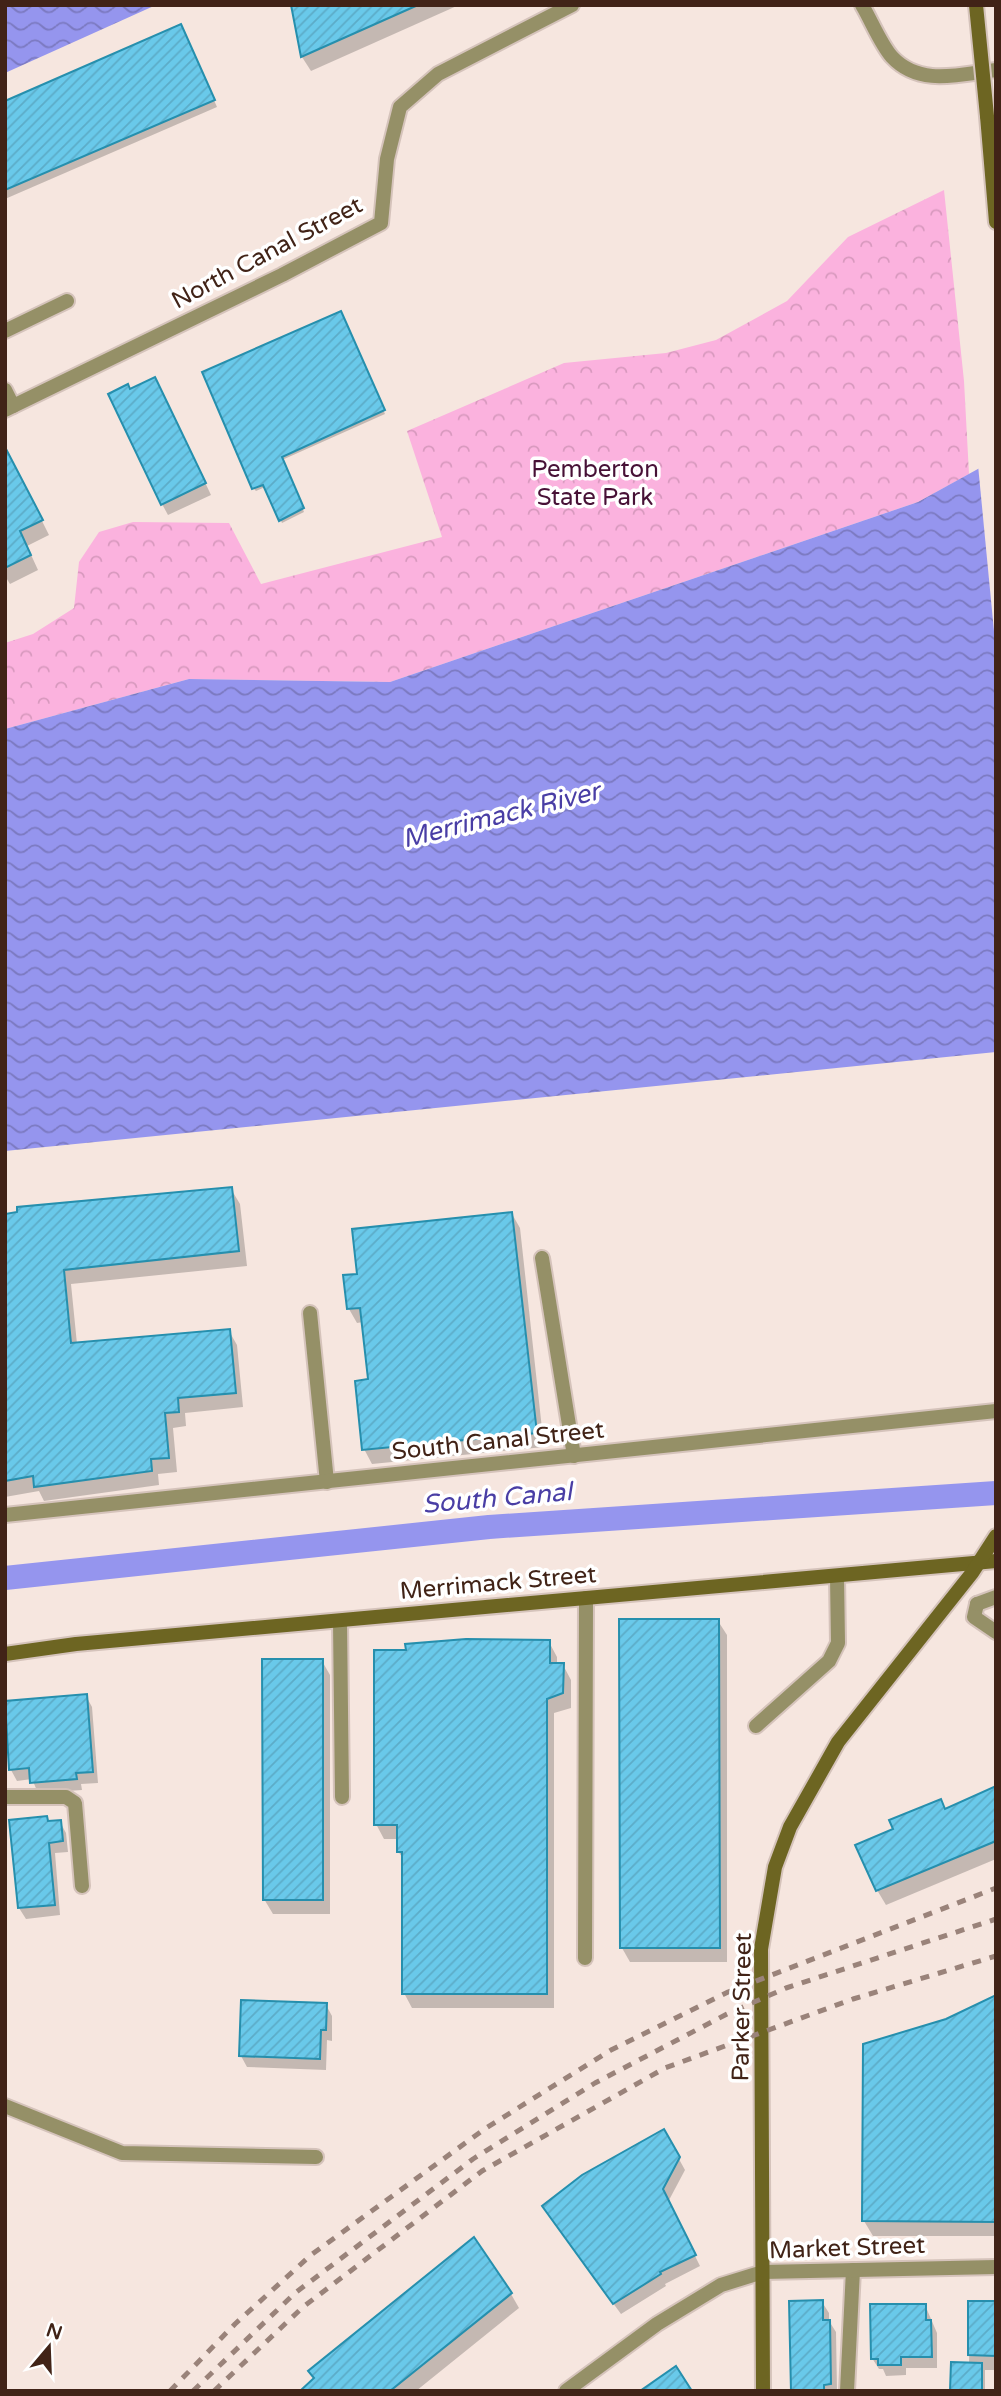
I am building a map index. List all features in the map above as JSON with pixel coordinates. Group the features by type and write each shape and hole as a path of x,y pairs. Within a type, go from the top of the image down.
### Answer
{"main road":[{"path":"976,5 996,222"},
{"name":"Parker Street","path":"764,2391 761,1950 775,1867 790,1827 838,1742 960,1588 996,1536"},
{"name":"Merrimack Street","path":"5,1654 76,1644 996,1561"}],"street":[{"name":"North Canal Street","path":"9,408 282,275 381,223 387,159 400,107 438,74 572,5"},
{"path":"862,5 892,57 909,69 932,78 996,70"},
{"path":"5,331 67,301"},
{"path":"5,390 9,408"},
{"path":"542,1258 574,1456"},
{"path":"310,1313 327,1482"},
{"name":"South Canal Street","path":"5,1515 996,1411"},
{"path":"756,1726 829,1661 838,1643 837,1576"},
{"path":"960,1588 977,1604"},
{"path":"977,1604 996,1597"},
{"path":"585,1958 586,1598"},
{"path":"977,1604 974,1617 996,1632"},
{"path":"340,1620 342,1797"},
{"path":"5,1797 66,1797 75,1803 82,1886"},
{"path":"5,2106 122,2153 316,2157"},
{"name":"Market Street","path":"566,2391 657,2324 720,2285 763,2272 996,2267"},
{"path":"847,2391 853,2270"}],"green space":[{"name":"Pemberton State Park","path":"944,190 964,381 969,474 918,502 390,682 189,679 5,729 5,643 33,634 74,608 79,562 99,532 133,522 229,523 261,584 442,537 407,431 564,363 666,353 716,340 787,301 848,237"}],"water":[{"path":"5,5 156,5 5,73"},
{"name":"Merrimack River","path":"996,459 996,1052 5,1151 5,729 189,679 390,682 918,502"}],"pier":[{"path":"996,456 996,652 978,465"}],"building":[{"path":"291,5 418,5 301,57"},
{"path":"181,24 215,100 5,190 5,101"},
{"path":"341,311 385,410 282,457 304,508 279,521 263,485 252,489 202,372"},
{"path":"155,377 206,483 161,505 108,394 128,384 130,389"},
{"path":"5,447 43,520 20,531 31,555 5,568"},
{"path":"232,1187 239,1251 64,1270 71,1343 230,1329 236,1393 178,1398 179,1412 165,1413 169,1458 151,1459 152,1471 34,1487 33,1476 5,1481 5,1214 17,1212 17,1207"},
{"path":"512,1212 537,1433 362,1450 355,1381 368,1379 360,1308 347,1309 343,1275 357,1274 352,1229"},
{"path":"619,1619 719,1619 720,1948 620,1948"},
{"path":"466,1639 550,1640 550,1663 564,1663 563,1693 547,1699 547,1994 402,1994 402,1852 397,1852 397,1825 374,1825 374,1650 406,1650 405,1644"},
{"path":"262,1659 323,1659 323,1900 263,1900"},
{"path":"87,1694 93,1772 76,1773 77,1779 30,1783 29,1768 9,1770 5,1701"},
{"path":"996,1786 996,1841 876,1891 855,1845 893,1829 889,1820 941,1799 945,1809"},
{"path":"47,1816 48,1821 61,1820 63,1841 49,1843 55,1905 18,1908 9,1820"},
{"path":"996,1995 996,2222 862,2221 863,2044 946,2019"},
{"path":"241,2000 327,2003 326,2030 321,2030 320,2059 239,2056"},
{"path":"664,2129 680,2157 663,2189 696,2255 660,2272 661,2274 613,2304 542,2206 582,2175"},
{"path":"474,2237 512,2293 390,2391 300,2391 314,2378 308,2371"},
{"path":"823,2300 823,2320 830,2320 831,2384 824,2385 824,2391 791,2391 789,2301"},
{"path":"968,2301 996,2301 996,2356 968,2355"},
{"path":"870,2304 926,2304 926,2320 931,2320 932,2357 901,2357 901,2365 878,2365 878,2359 871,2359"},
{"path":"951,2362 982,2363 982,2391 950,2391"},
{"path":"676,2366 692,2391 640,2391"}],"waterway":[{"name":"South Canal","path":"5,1578 489,1527 996,1493"}],"railway":[{"path":"170,2391 235,2324 311,2255 486,2128 611,2050 728,1992 996,1888"},
{"path":"193,2391 295,2293 473,2159 595,2083 727,2014 786,1988 996,1919"},
{"path":"214,2391 303,2307 482,2171 665,2068 853,1999 996,1956"}]}
